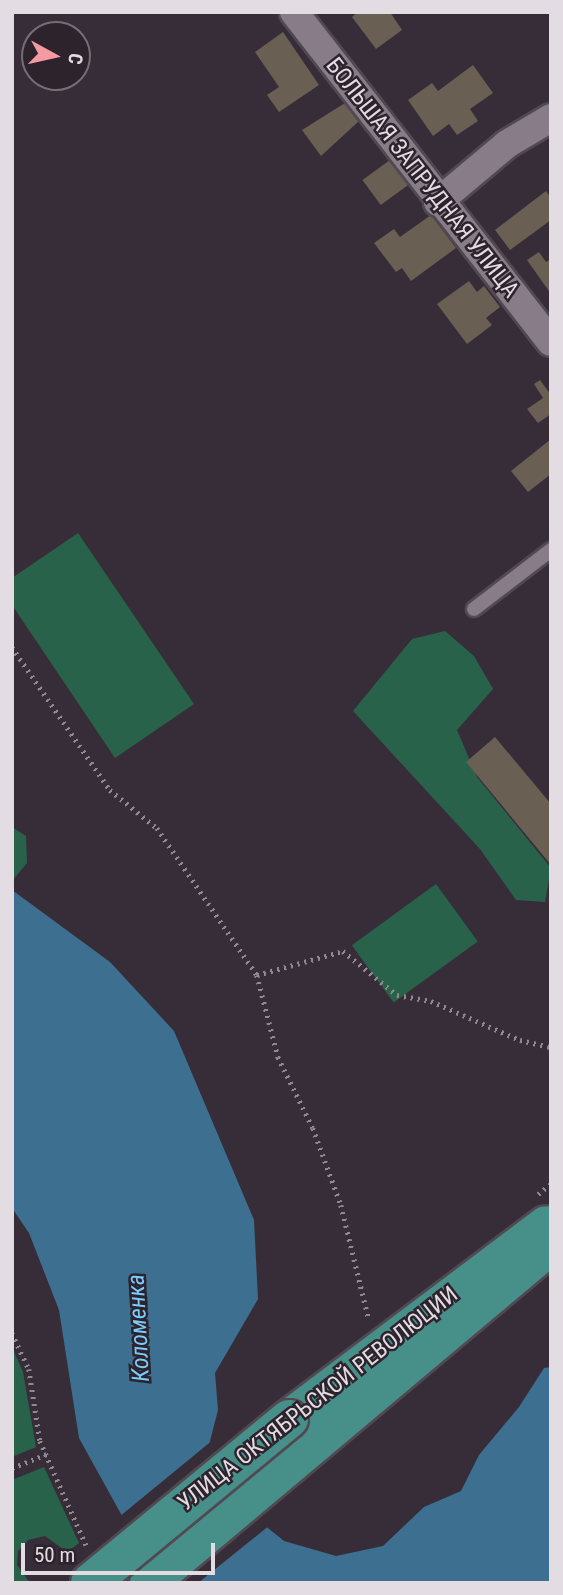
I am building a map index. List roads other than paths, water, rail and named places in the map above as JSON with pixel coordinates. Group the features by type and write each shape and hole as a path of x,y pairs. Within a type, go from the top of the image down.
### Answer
{"main road":[{"name":"УЛИЦА ОКТЯБРЬСКОЙ РЕВОЛЮЦИИ","path":"89,1566 289,1419 496,1258 551,1222"},
{"name":"УЛИЦА ОКТЯБРЬСКОЙ РЕВОЛЮЦИИ","path":"149,1583 313,1448 551,1245"}],"street":[{"name":"БОЛЬШАЯ ЗАПРУДНАЯ УЛИЦА","path":"294,12 439,202 551,342"},
{"path":"439,202 507,144 551,118"}],"lane":[{"path":"474,609 551,551"}],"water":[{"name":"Коломенка","path":"12,890 110,962 174,1031 254,1220 258,1299 215,1373 218,1410 209,1445 258,1520 284,1541 336,1556 383,1546 424,1507 461,1491 479,1455 519,1407 544,1368 551,1367 551,1583 169,1583 121,1514 79,1438 59,1310 29,1233 12,1208"}]}
